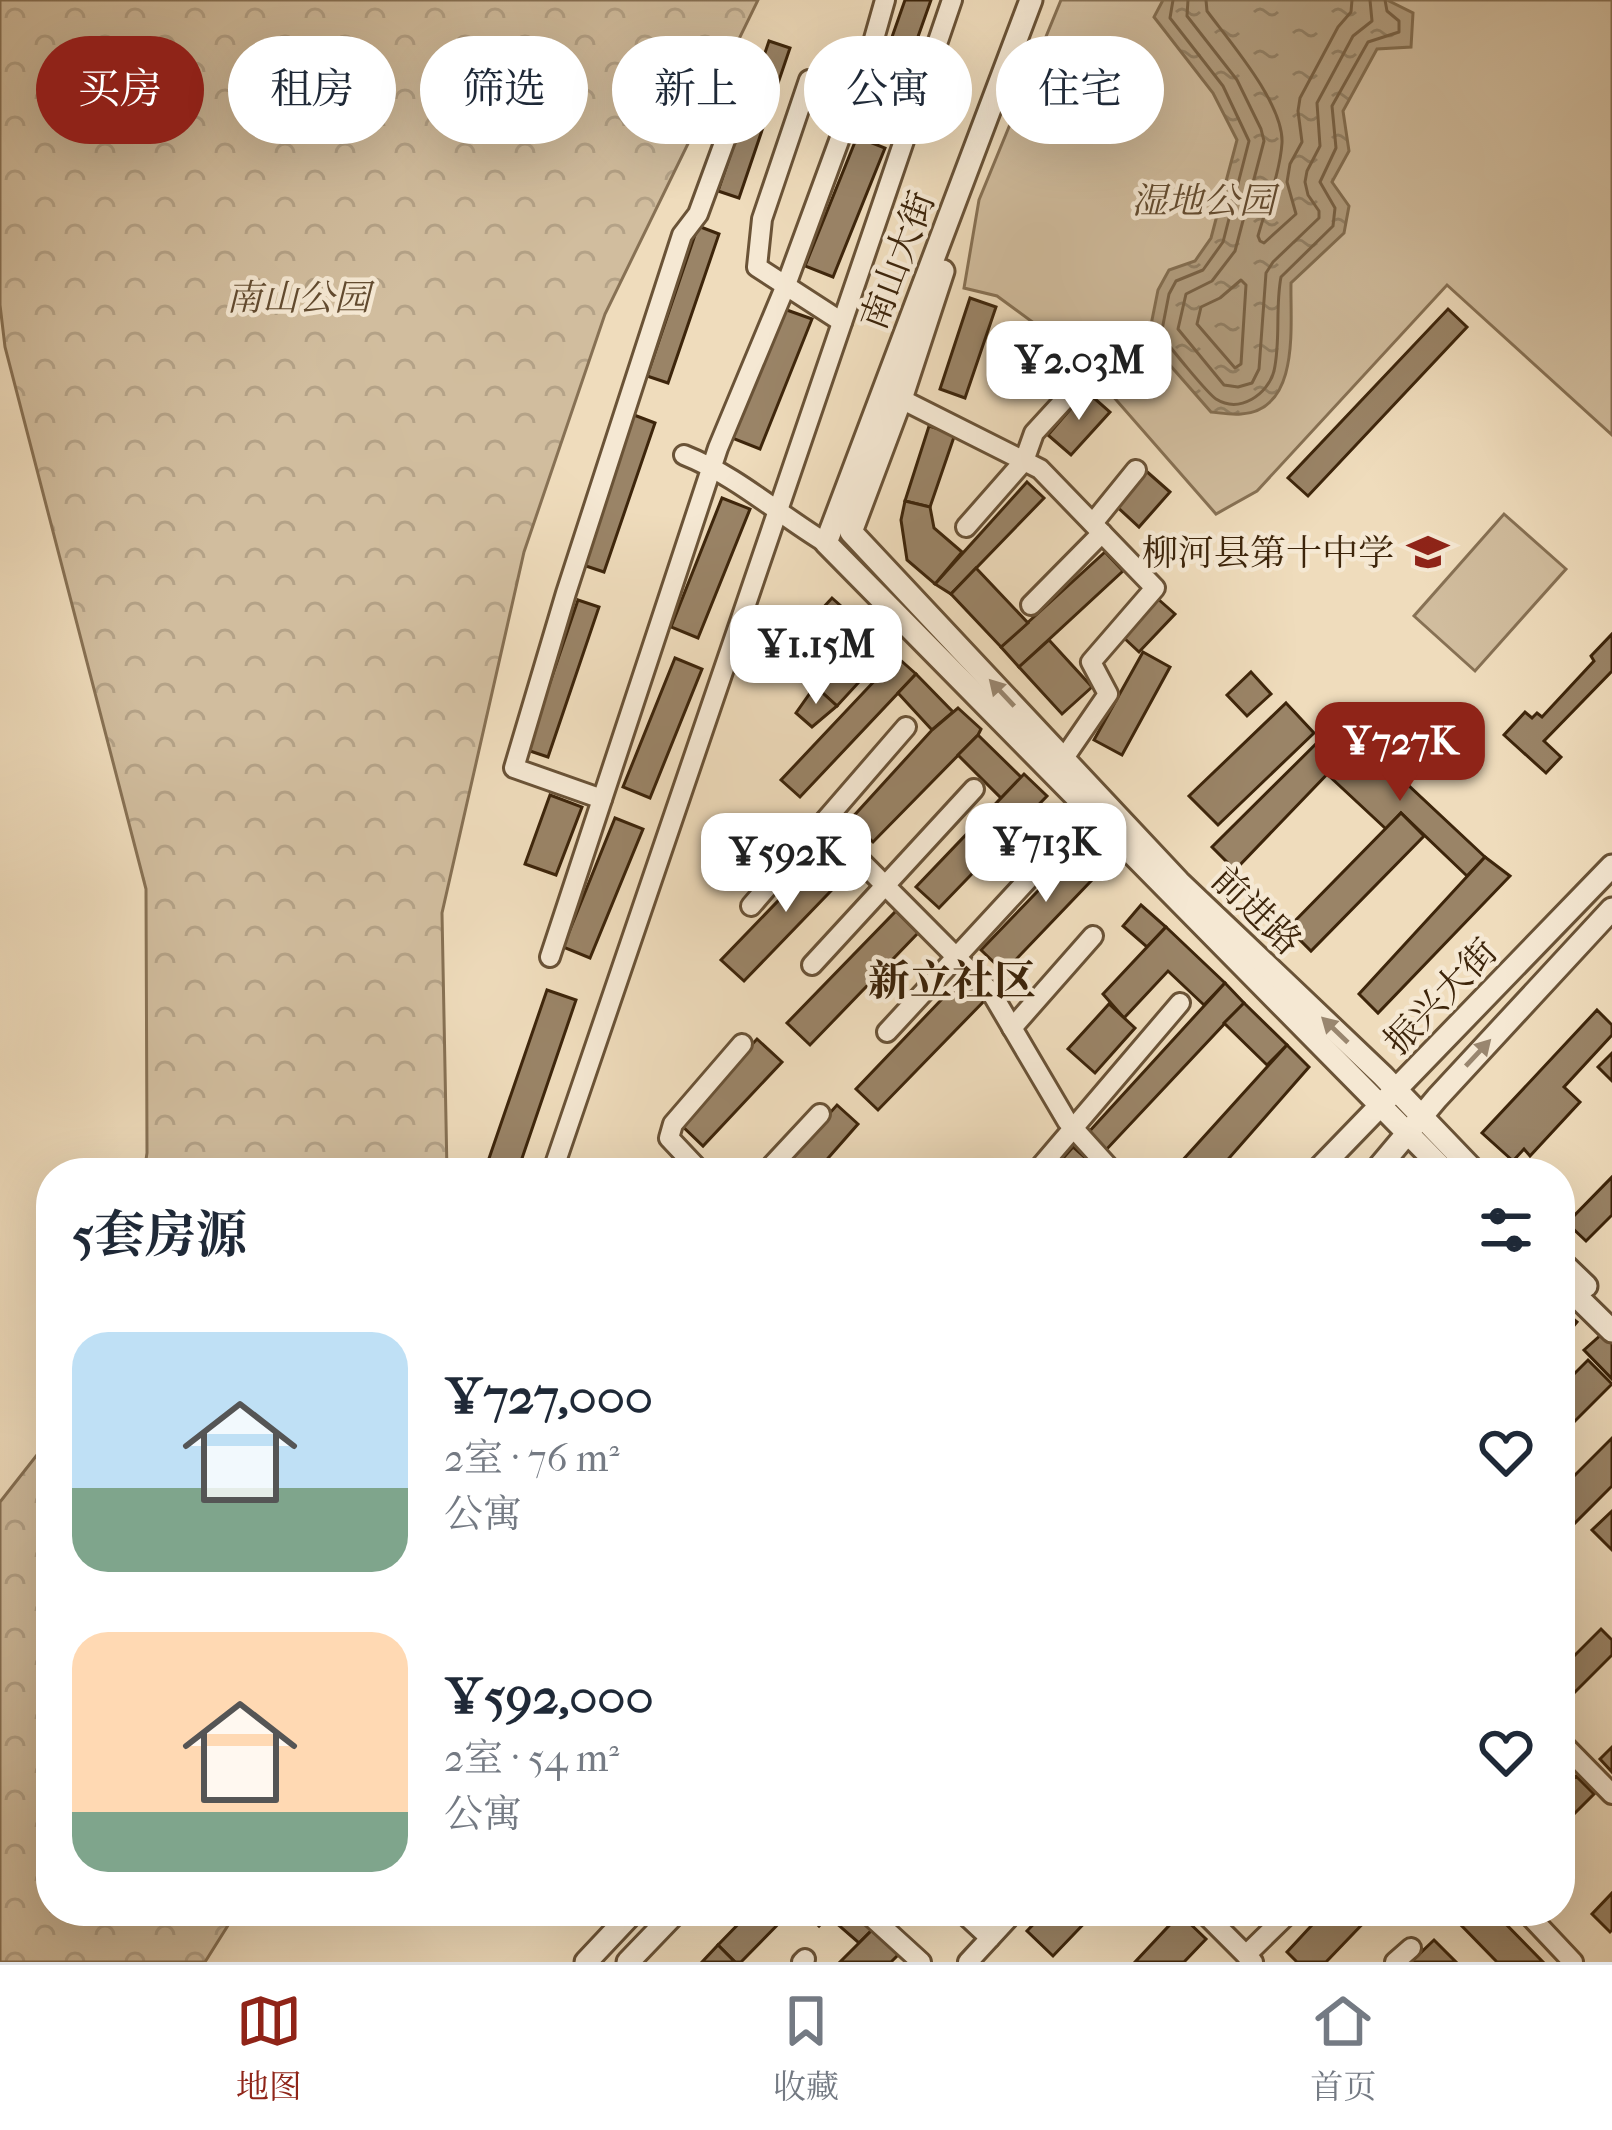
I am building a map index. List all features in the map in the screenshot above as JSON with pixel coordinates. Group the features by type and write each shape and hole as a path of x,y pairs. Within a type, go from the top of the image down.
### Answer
{"street":[{"path":"875,36 885,0"},
{"path":"940,36 952,0"},
{"name":"南山大街","path":"826,543 1031,0"},
{"name":"南山大街","path":"850,532 1042,0"},
{"path":"804,95 762,219 757,267 842,322"},
{"path":"602,799 514,768 682,235 698,214 724,144"},
{"path":"550,957 712,466 838,144"},
{"path":"557,1158 902,144"},
{"path":"965,527 1024,461 1034,434 1067,397"},
{"path":"901,399 1040,469 1155,588 1091,662 1108,694 1064,758"},
{"path":"684,455 712,466 826,543"},
{"path":"1031,605 1097,528 1136,470"},
{"name":"前进路","path":"850,532 1179,882 1395,1088 1436,1158"},
{"name":"前进路","path":"826,543 1380,1107 1457,1158"},
{"path":"751,906 906,727"},
{"path":"812,965 974,789"},
{"path":"823,824 991,992 1074,1128 1101,1158"},
{"path":"887,1032 1058,847"},
{"name":"振兴大街","path":"1330,1158 1612,866"},
{"name":"振兴大街","path":"1387,1158 1612,909"},
{"path":"1012,1028 1093,936"},
{"path":"1048,1158 1180,1003"},
{"path":"688,1158 669,1138 673,1124 742,1044"},
{"path":"780,1158 820,1114"},
{"path":"1575,1276 1612,1312"},
{"path":"1575,1295 1612,1331"},
{"path":"1575,1756 1612,1794"},
{"path":"586,1962 620,1926"},
{"path":"628,1962 663,1926"},
{"path":"881,1926 921,1962"},
{"path":"977,1926 990,1938"},
{"path":"968,1962 1002,1926"},
{"path":"1217,1926 1250,1959 1278,1926"},
{"path":"1539,1926 1574,1962"}],"green space":[{"name":"南山公园","path":"0,0 758,0 740,36 612,36 612,144 688,144 605,314 524,552 442,913 447,1158 146,1158 146,889 5,347 0,305"},
{"name":"湿地公园","path":"1061,0 1612,0 1612,435 1447,285 1257,491 1216,514 1076,354 997,296 964,288 979,200 1002,144 1164,144 1164,36 1046,36"},
{"path":"1504,514 1566,569 1475,671 1414,616"},
{"path":"36,1456 36,1926 228,1926 205,1962 0,1962 0,1502"}],"water":[{"path":"1163,0 1387,0 1413,13 1411,47 1377,49 1343,111 1349,151 1332,182 1349,206 1344,233 1291,283 1291,342 1283,382 1260,409 1241,414 1211,412 1148,340 1158,290 1169,270 1195,261 1211,238 1237,140 1213,93 1154,17"}],"building":[{"path":"905,0 931,0 918,36 892,36"},
{"path":"780,45 790,48 780,77"},
{"path":"734,144 757,144 739,198 718,191"},
{"path":"854,144 885,148 833,277 805,266"},
{"path":"698,226 719,234 668,383 647,376"},
{"path":"970,298 996,307 965,398 940,389"},
{"path":"784,309 812,319 760,449 732,438"},
{"path":"1448,309 1467,327 1308,496 1288,478"},
{"path":"1086,391 1110,412 1071,455 1048,435"},
{"path":"634,415 655,423 604,572 583,565"},
{"path":"929,426 955,434 930,507 905,501"},
{"path":"1145,470 1170,492 1139,527 1114,504"},
{"path":"1027,482 1044,498 951,594 935,584"},
{"path":"722,498 750,509 698,638 671,627"},
{"path":"905,501 930,507 934,528 962,552 935,584 907,560 901,520"},
{"path":"1105,552 1123,571 1019,667 1001,647"},
{"path":"976,568 1028,623 1001,647 951,594"},
{"path":"832,598 896,655 878,677 870,670 837,706 815,686 856,642 821,610"},
{"path":"1158,599 1175,614 1139,652 1123,637"},
{"path":"578,600 599,607 548,757 527,750"},
{"path":"1612,634 1612,671 1544,741 1561,757 1546,773 1504,735 1525,712 1532,718 1537,713 1542,717 1594,661 1591,656"},
{"path":"1049,640 1092,687 1062,714 1019,667"},
{"path":"1143,652 1170,667 1122,755 1094,740"},
{"path":"897,657 916,674 800,797 781,780"},
{"path":"675,658 702,669 650,798 623,787"},
{"path":"1251,672 1271,694 1247,716 1227,695"},
{"path":"916,674 953,712 932,730 898,693"},
{"path":"815,686 837,706 812,727 796,713"},
{"path":"1286,703 1314,733 1218,825 1189,796"},
{"path":"958,708 981,729 978,735 873,842 850,820"},
{"path":"1338,722 1360,740 1235,870 1212,847"},
{"path":"978,735 1022,778 1002,799 958,755"},
{"path":"1360,740 1485,857 1467,876 1401,813 1386,829 1327,774"},
{"path":"1024,774 1047,796 939,908 916,887"},
{"path":"550,795 582,807 556,875 525,864"},
{"path":"1401,813 1424,836 1311,951 1288,928"},
{"path":"615,818 643,829 590,958 563,947"},
{"path":"1089,838 1112,859 1004,972 981,950"},
{"path":"829,848 852,869 744,981 721,960"},
{"path":"1485,857 1510,876 1378,1013 1359,994"},
{"path":"1141,905 1166,927 1147,947 1123,926"},
{"path":"896,911 918,933 810,1045 787,1023"},
{"path":"1166,927 1225,983 1204,1005 1168,971 1124,1018 1103,994"},
{"path":"964,976 987,998 878,1110 856,1089"},
{"path":"1225,983 1244,1003 1105,1151 1087,1134"},
{"path":"547,990 576,1000 522,1158 489,1158"},
{"path":"1244,1003 1287,1045 1267,1065 1224,1023"},
{"path":"1109,1004 1135,1028 1095,1073 1068,1049"},
{"path":"1597,1010 1612,1025 1612,1035 1564,1087 1580,1102 1530,1156 1524,1149 1510,1158 1482,1133"},
{"path":"757,1039 782,1062 703,1146 679,1123"},
{"path":"1287,1045 1309,1067 1229,1158 1185,1158"},
{"path":"1612,1053 1612,1081 1598,1067"},
{"path":"837,1105 858,1124 828,1158 789,1158"},
{"path":"1073,1147 1085,1158 1063,1158"},
{"path":"1612,1177 1612,1215 1586,1241 1575,1231 1575,1215"},
{"path":"1603,1333 1612,1342 1612,1379 1584,1350"},
{"path":"1588,1360 1612,1384 1575,1421 1575,1373"},
{"path":"1612,1438 1612,1486 1575,1523 1575,1475"},
{"path":"1612,1511 1612,1550 1592,1530"},
{"path":"1601,1629 1612,1640 1612,1655 1575,1692 1575,1655"},
{"path":"1612,1747 1612,1772 1600,1759"},
{"path":"1575,1777 1594,1794 1575,1813"},
{"path":"1612,1893 1612,1930 1610,1932 1592,1914"},
{"path":"736,1926 776,1926 741,1962 718,1945"},
{"path":"839,1926 876,1926 859,1943"},
{"path":"876,1926 902,1951 891,1962 840,1962"},
{"path":"1032,1926 1082,1926 1053,1956 1027,1931"},
{"path":"1169,1926 1192,1926 1206,1939 1184,1962 1135,1962"},
{"path":"1311,1926 1361,1926 1326,1962 1297,1962 1287,1952"},
{"path":"1462,1926 1508,1926 1543,1962 1497,1962"},
{"path":"1434,1940 1456,1962 1411,1962"},
{"path":"718,1945 735,1962 702,1962"}],"place":[{"name":"柳河县第十中学","path":"1428,552"}],"district":[{"name":"新立社区","path":"952,980"}]}
